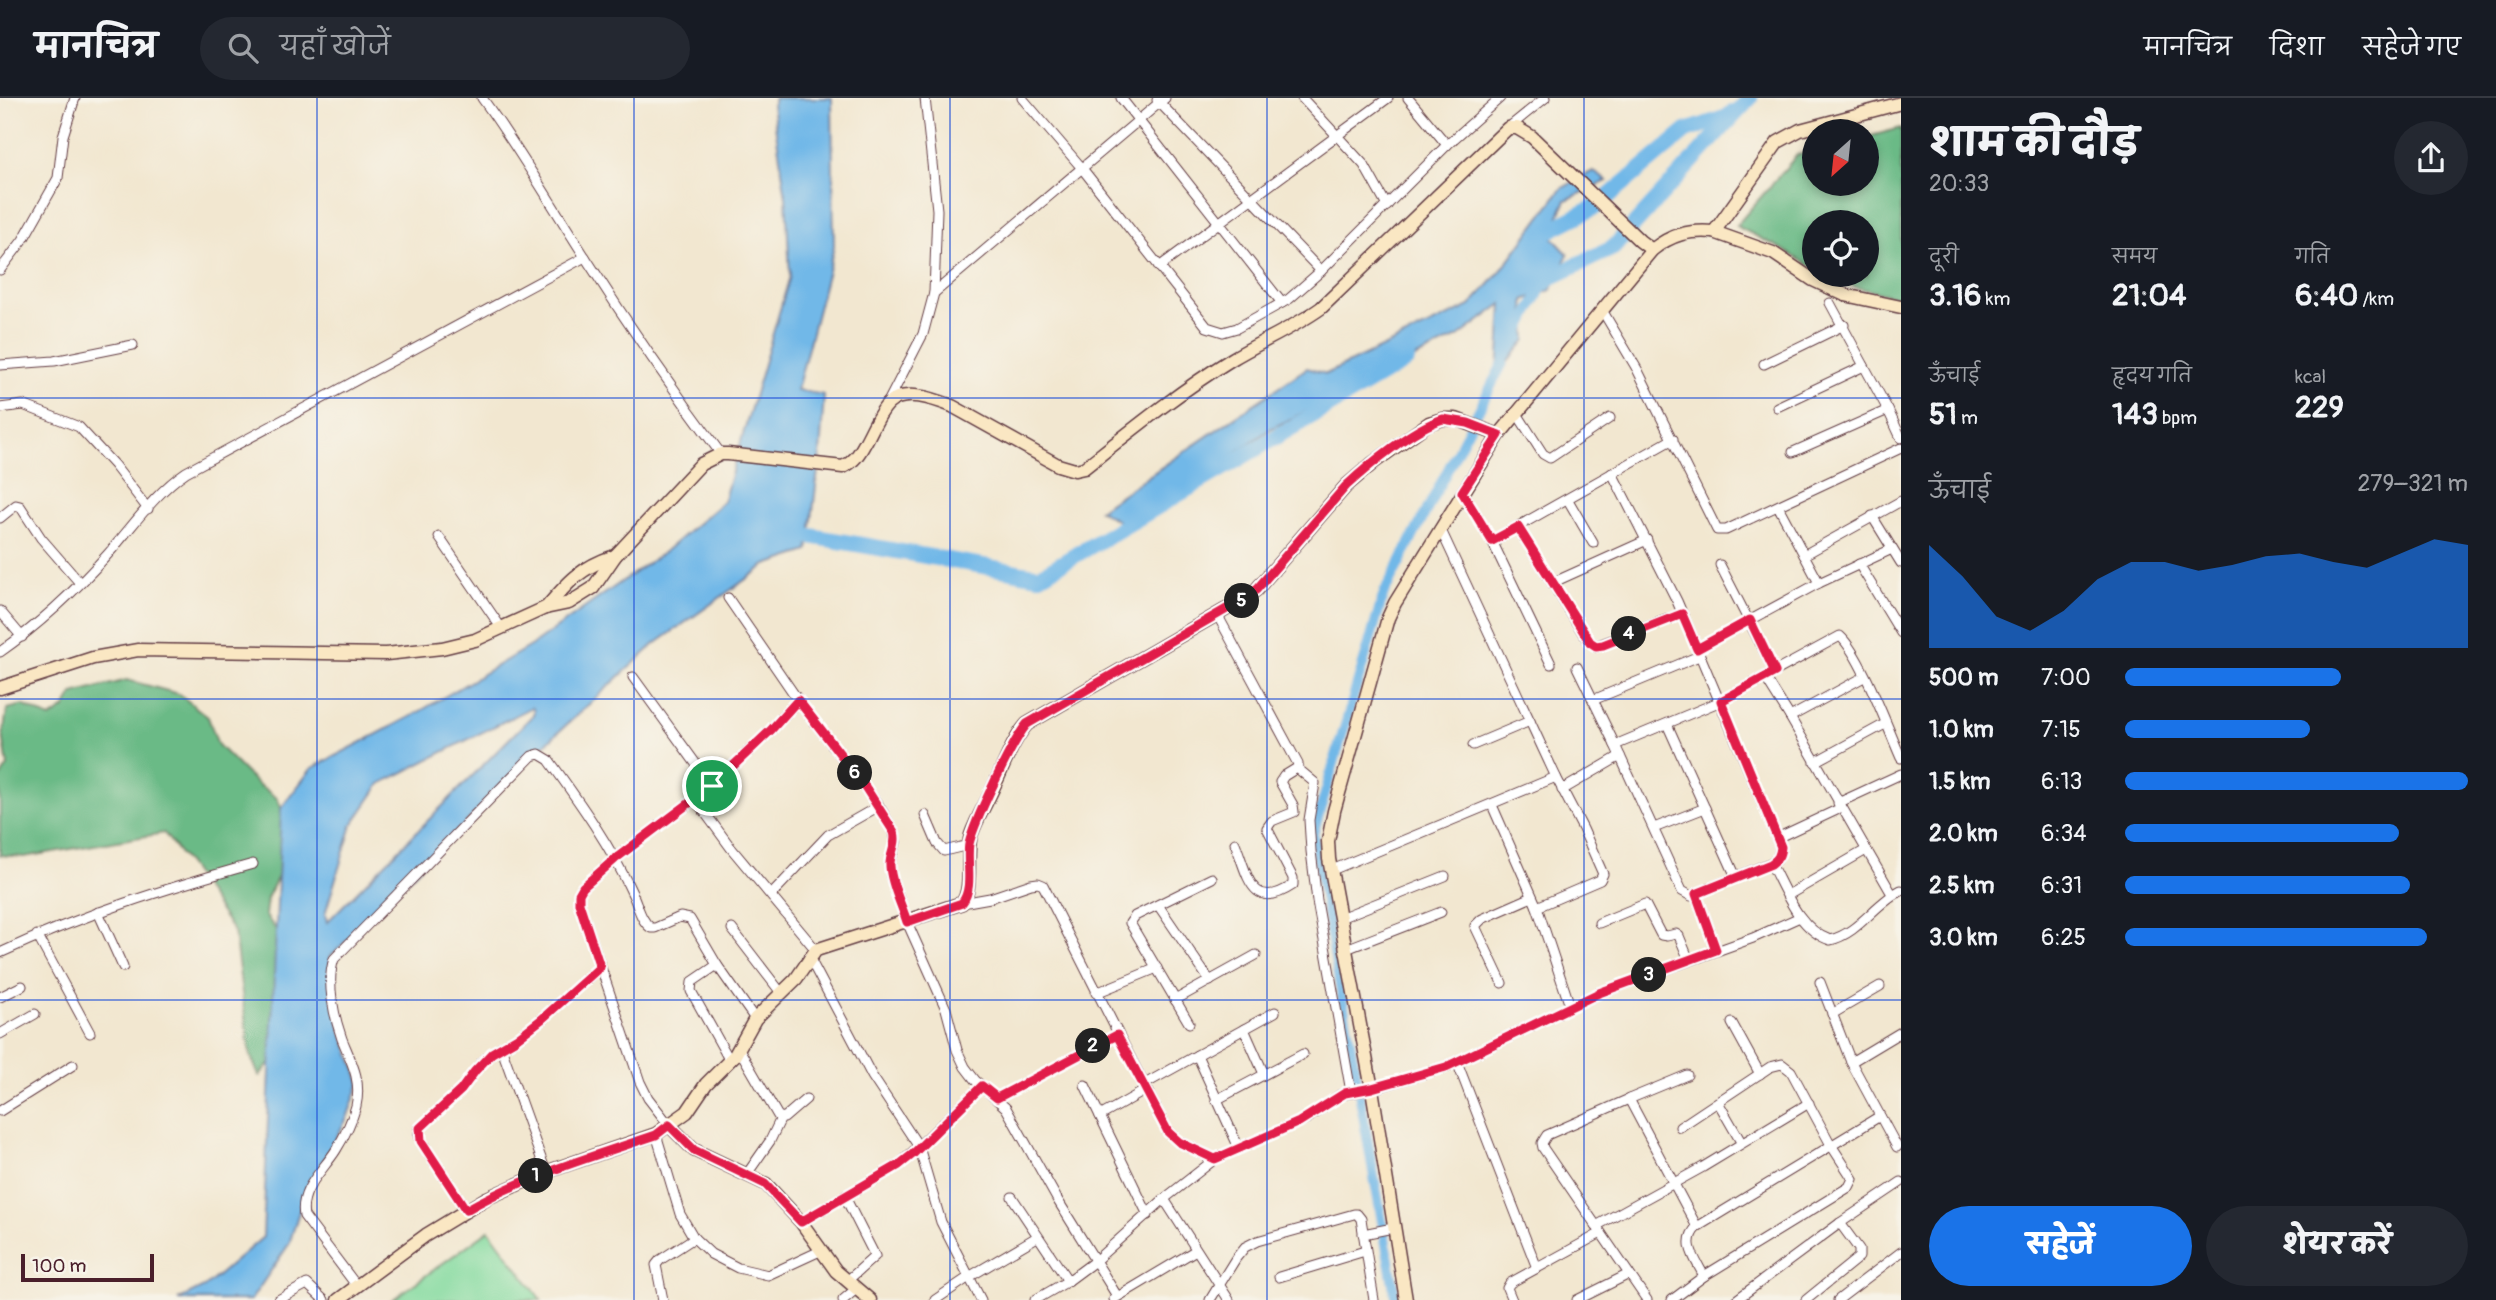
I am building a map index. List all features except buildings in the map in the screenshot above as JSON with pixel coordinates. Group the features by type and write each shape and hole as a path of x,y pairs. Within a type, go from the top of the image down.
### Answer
{"street":[{"path":"0,270 23,240 58,178 63,136 75,98"},
{"path":"482,98 508,134 664,378 725,454"},
{"path":"0,688 93,658 138,650 386,654 442,648 475,640 545,608 569,603 593,588 615,556 701,464 725,454 824,467 843,467 852,463 859,456 923,334 934,293 937,210 925,98"},
{"path":"1022,98 1081,167 1200,318 1214,330 1223,332 1237,328 1282,303 1321,271 1447,145 1500,98"},
{"path":"1121,98 1282,303"},
{"path":"1302,98 1364,165 1387,205"},
{"path":"1159,267 1388,98"},
{"path":"1408,98 1447,145"},
{"path":"887,405 900,397 934,399 952,406 1058,465 1075,470 1084,468 1217,369 1292,328 1321,308 1508,128 1545,98"},
{"path":"934,293 1160,99 1321,271"},
{"path":"1714,232 1778,142 1800,130 1901,103"},
{"path":"1508,128 1517,128 1532,137 1652,250"},
{"path":"1406,1300 1390,1229 1370,1089 1328,841 1388,618 1395,603 1494,434 1516,412 1652,250 1675,235 1691,231 1714,232 1773,253 1812,280 1838,293 1901,307"},
{"path":"0,652 22,637 80,583 173,481 186,472 585,257"},
{"path":"1830,303 1844,325 1901,438"},
{"path":"1601,310 1626,349 1717,530 1726,530 1901,447"},
{"path":"1764,363 1844,325"},
{"path":"0,365 54,361 134,345"},
{"path":"1777,407 1864,366"},
{"path":"0,408 17,405 30,407 83,429 148,509"},
{"path":"1793,452 1888,410"},
{"path":"1516,412 1543,454 1550,458 1610,418"},
{"path":"962,903 968,887 969,845 977,822 1027,724 1218,616 1256,590 1360,472 1429,423 1443,419 1468,423 1494,434"},
{"path":"1492,541 1673,439"},
{"path":"1577,667 1682,891 1687,895 1696,894 1777,860 1780,854 1777,838 1721,701 1647,540 1612,473"},
{"path":"1462,492 1492,541 1551,664"},
{"path":"1567,500 1593,543"},
{"path":"1804,555 1901,501"},
{"path":"0,518 16,505 20,506 41,538 80,583"},
{"path":"1778,506 1819,583"},
{"path":"1872,516 1901,563"},
{"path":"1518,527 1586,638 1596,646 1682,614"},
{"path":"1440,528 1556,778 1597,859 1603,878 1537,907"},
{"path":"439,537 502,629"},
{"path":"1554,582 1647,540"},
{"path":"1594,701 1698,653 1750,620 1819,583 1892,549"},
{"path":"545,608 579,572 595,562 615,556"},
{"path":"1859,564 1901,633"},
{"path":"1720,565 1775,672"},
{"path":"727,598 798,700 879,806 896,837 890,857 890,869 907,922 946,1009 957,1050 965,1067 1006,1108 1115,1298 1196,1250"},
{"path":"0,611 22,637"},
{"path":"1218,616 1296,759 1297,768 1315,783 1308,820 1311,851 1317,901 1351,1091"},
{"path":"1615,745 1721,701 1840,636 1846,642 1864,677 1901,758"},
{"path":"633,677 712,786"},
{"path":"1765,677 1866,850 1896,892 1839,938 1830,940 1812,931 1800,917 1771,864"},
{"path":"1790,717 1864,677"},
{"path":"798,700 771,730 712,786 615,859 583,887 579,894 579,903 640,1082 648,1098 669,1125 694,1150 765,1184 801,1222 820,1251 851,1285 870,1300"},
{"path":"1473,745 1530,721"},
{"path":"1815,762 1885,723"},
{"path":"1667,724 1736,877"},
{"path":"356,1285 310,1225 304,1216 302,1205 306,1194 335,1152 356,1106 356,1072 342,1037 330,978 334,959 532,756 539,754 549,760 592,820 615,859 648,926 655,928 680,917 690,919 716,965 755,1019"},
{"path":"1562,790 1620,756"},
{"path":"1236,843 1252,884 1259,894 1268,896 1293,885 1293,878 1267,828 1272,821 1294,812 1280,782 1297,768"},
{"path":"1777,838 1901,774"},
{"path":"1332,870 1556,778"},
{"path":"695,799 731,848 771,895 812,954 872,1076 919,1147 941,1222 981,1300"},
{"path":"1492,805 1537,907 1570,1006"},
{"path":"771,895 828,835 879,806"},
{"path":"1654,828 1705,808"},
{"path":"925,815 937,843 944,851 969,845"},
{"path":"1788,895 1866,850"},
{"path":"1,949 98,912 253,864"},
{"path":"1340,918 1445,876"},
{"path":"1189,1023 1130,923 1135,916 1212,878"},
{"path":"338,1300 416,1242 487,1198 546,1172 656,1135 687,1112 706,1084 739,1049 755,1019 796,979 812,954 962,903 990,898 1031,884 1043,885 1117,1035 1173,1138 1215,1159"},
{"path":"1696,894 1716,950"},
{"path":"1502,983 1475,926 1482,919 1532,897"},
{"path":"1599,923 1645,904 1661,935 1679,936 1689,960"},
{"path":"1158,905 1210,981"},
{"path":"98,912 123,967"},
{"path":"1346,949 1441,912"},
{"path":"1035,1300 1046,1298 1096,1261 1164,1199 1215,1159 1299,1122 1340,1095 1433,1072 1599,993 1753,938 1800,917"},
{"path":"732,929 782,994"},
{"path":"37,935 90,1033"},
{"path":"1175,1000 1256,956"},
{"path":"716,965 692,982 691,991 730,1061"},
{"path":"466,1210 421,1141 420,1128 461,1090 482,1062 542,1019 600,967"},
{"path":"1096,993 1157,968"},
{"path":"1820,982 1851,1062 1897,1147"},
{"path":"0,997 22,986"},
{"path":"1832,1014 1880,986"},
{"path":"1100,1116 1197,1055 1275,1012"},
{"path":"0,1034 35,1014"},
{"path":"1732,1023 1760,1074"},
{"path":"1244,1028 1264,1074"},
{"path":"1851,1062 1901,1032"},
{"path":"997,1098 1117,1035"},
{"path":"501,1047 546,1172"},
{"path":"739,1049 781,1118"},
{"path":"1216,1100 1303,1054"},
{"path":"1197,1055 1239,1148"},
{"path":"1457,1062 1537,1268"},
{"path":"1672,1300 1704,1276 1852,1183 1852,1175 1831,1145 1787,1067 1776,1064 1680,1128"},
{"path":"0,1111 73,1065"},
{"path":"1647,1300 1542,1143 1547,1135 1687,1075"},
{"path":"1085,1085 1148,1215"},
{"path":"801,1222 899,1165 982,1086"},
{"path":"747,1174 770,1141 781,1118 806,1098"},
{"path":"1629,1099 1697,1227"},
{"path":"1718,1102 1741,1142"},
{"path":"1512,1300 1507,1286 1672,1182 1703,1167 1809,1103"},
{"path":"1704,1276 1689,1241 1691,1233 1697,1227 1880,1116"},
{"path":"656,1135 680,1214 694,1238 711,1254 738,1268 768,1275 820,1251"},
{"path":"1736,1300 1901,1181"},
{"path":"843,1300 851,1285 875,1256 845,1197"},
{"path":"1012,1197 1068,1281"},
{"path":"1164,1199 1229,1300"},
{"path":"1210,1300 1245,1247 1354,1214 1360,1216 1368,1233 1365,1251 1374,1300"},
{"path":"1806,1300 1859,1257 1858,1249 1840,1223"},
{"path":"1368,1233 1390,1229"},
{"path":"934,1300 1037,1237"},
{"path":"663,1300 656,1265 694,1238"},
{"path":"1279,1277 1365,1251"},
{"path":"1838,1300 1901,1252"},
{"path":"1577,1300 1629,1274"},
{"path":"278,1300 307,1284 324,1300"}],"green space":[{"path":"1901,128 1901,298 1855,287 1879,287 1879,210 1802,210 1802,261 1736,226 1797,155 1802,154 1802,196 1880,196 1880,134"},
{"path":"127,680 179,694 208,717 218,745 256,783 277,798 288,823 285,863 267,898 265,915 285,941 277,1056 259,1076 250,1054 234,932 164,833 24,857 0,855 0,778 8,766 3,736 7,709 23,705 50,718 65,708 73,694"},
{"path":"489,1230 541,1300 392,1300"}],"water":[{"path":"775,98 832,98 834,247 797,390 824,395 808,551 766,565 655,644 540,749 330,957 340,1027 360,1082 347,1118 303,1199 289,1244 251,1300 178,1300 206,1286 263,1237 281,808 312,768 412,716 535,643 668,549 723,502 790,276 786,197 772,105","holes":["532,707 533,715 327,922 325,914 352,825 380,784"]},
{"path":"1593,171 1607,181 1566,200 1550,235 1568,254 1551,290 1524,300 1526,340 1498,374 1502,304 1458,337 1272,428 1127,526 1099,510 1307,368 1326,374 1470,306 1500,272 1561,189"}],"waterway":[{"path":"1541,282 1613,248 1750,98"},
{"path":"1541,244 1546,232 1597,206 1686,131 1732,113"},
{"path":"1520,331 1543,285"},
{"path":"810,536 1040,576 1407,360"},
{"path":"1396,1300 1313,834 1384,593 1503,363"}],"route":[{"path":"1456,419 1499,435 1462,492 1492,541 1518,527 1590,642 1596,646 1603,645 1682,614 1697,649 1750,620 1775,672 1721,701 1781,847 1777,860 1771,864 1696,894 1716,950 1599,993 1446,1067 1340,1095 1299,1122 1215,1159 1179,1142 1168,1132 1117,1035 997,1098 982,1086 899,1165 801,1222 765,1184 694,1150 669,1125 656,1135 546,1172 466,1210 421,1141 420,1128 461,1090 492,1053 542,1019 600,967 579,903 579,894 583,887 615,859 712,786 771,730 798,700 862,782 894,832 896,842 890,857 891,876 907,922 962,903 968,887 967,857 972,834 1027,724 1244,599 1256,590 1360,472 1429,423 1456,419"}]}
